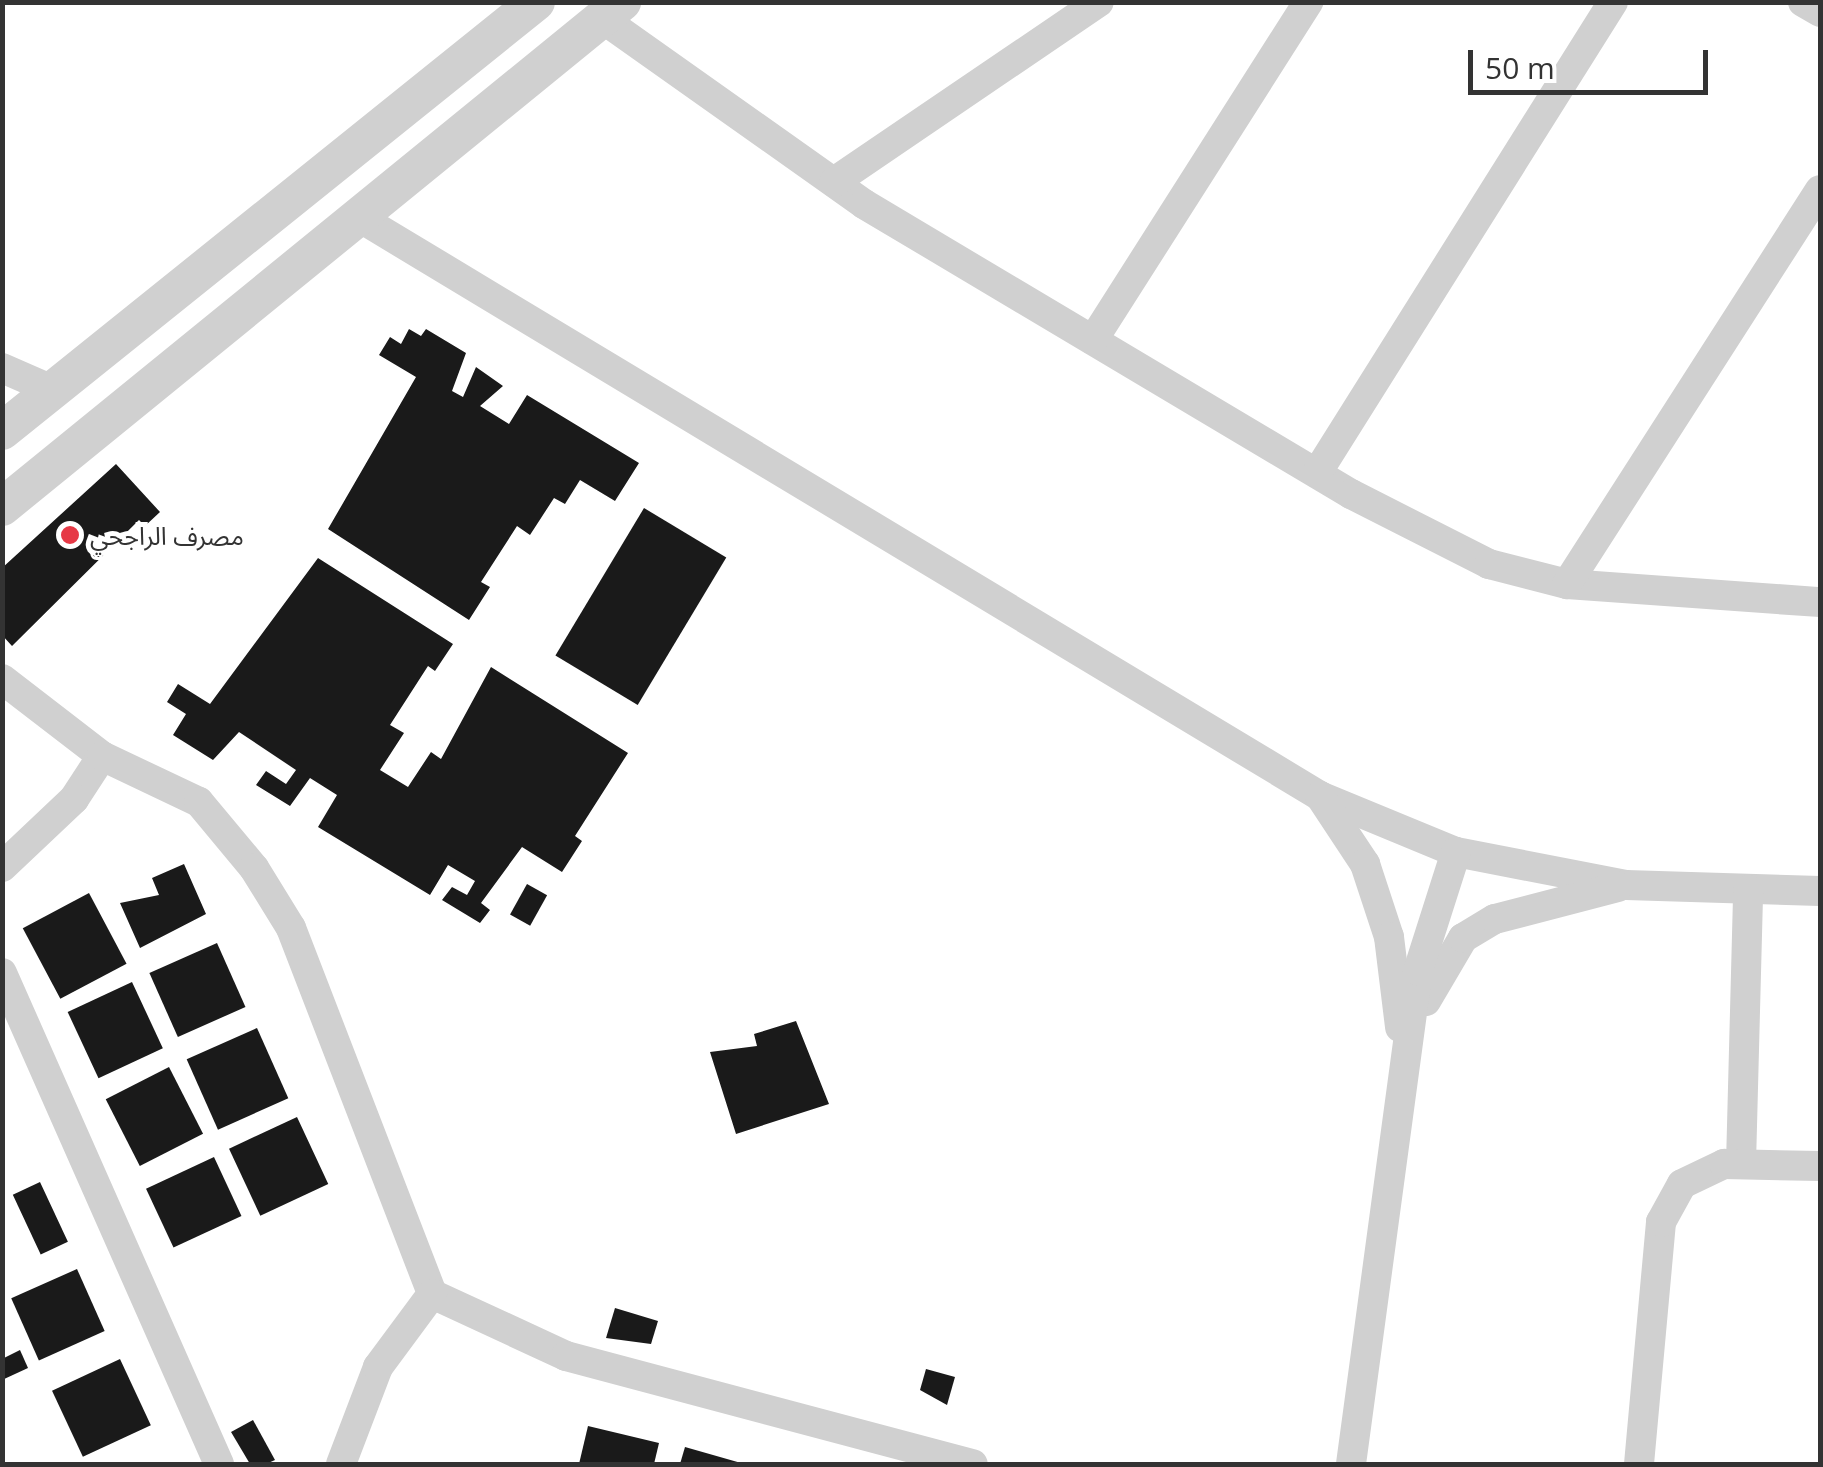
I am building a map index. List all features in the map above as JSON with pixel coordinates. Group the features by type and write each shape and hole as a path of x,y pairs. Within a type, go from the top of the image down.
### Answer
{"street":[{"path":"2,431 536,2"},
{"path":"834,182 1100,2"},
{"path":"1093,340 1308,2"},
{"path":"1316,474 1613,2"},
{"path":"1803,2 1820,12"},
{"path":"2,506 362,218 611,10 834,182 1316,474 1490,564 1567,584 1820,602"},
{"path":"1567,584 1820,190"},
{"path":"362,218 1320,796 1456,852 1626,886 1820,891"},
{"path":"2,368 52,390"},
{"path":"2,680 102,756 199,802 254,868 314,983 432,1294 566,1356 973,1464"},
{"path":"2,867 74,799 102,756"},
{"path":"1320,796 1364,864 1389,937 1404,1060"},
{"path":"1351,1464 1404,1060 1430,916 1456,852"},
{"path":"1404,1060 1437,970 1462,938 1495,919 1626,886"},
{"path":"1741,1164 1748,890"},
{"path":"2,973 219,1464"},
{"path":"1639,1464 1661,1222 1682,1184 1741,1164 1820,1166"},
{"path":"341,1464 378,1367 432,1294"}],"building":[{"path":"409,329 421,336 426,329 466,353 452,391 463,397 476,367 503,386 480,406 509,424 527,395 639,463 615,501 580,480 565,504 554,498 530,535 517,526 481,582 490,587 469,620 328,529 416,377 379,355 390,337 401,344"},
{"path":"116,464 160,512 145,526 139,520 12,646 2,635 2,568"},
{"path":"644,508 726,557 638,705 555,655"},
{"path":"318,558 453,644 435,671 428,666 390,725 404,733 380,770 408,787 431,752 441,759 491,667 628,753 575,836 582,841 562,872 522,847 481,903 490,910 480,923 442,900 452,887 467,895 475,881 448,865 430,895 318,827 337,795 310,778 290,806 256,785 266,771 286,784 296,770 239,732 213,760 173,735 186,714 167,702 178,684 210,704"},
{"path":"184,864 206,914 140,948 120,903 159,895 152,878"},
{"path":"527,884 547,895 530,926 510,915"},
{"path":"89,893 127,964 60,999 23,928"},
{"path":"217,943 245,1007 178,1037 149,973"},
{"path":"132,982 163,1048 99,1078 68,1012"},
{"path":"796,1021 829,1104 736,1134 710,1052 757,1046 754,1034"},
{"path":"257,1028 288,1098 218,1130 187,1059"},
{"path":"169,1067 203,1134 140,1166 106,1099"},
{"path":"297,1117 328,1184 260,1216 229,1149"},
{"path":"214,1157 241,1216 173,1248 146,1189"},
{"path":"40,1182 68,1242 41,1254 13,1195"},
{"path":"77,1269 105,1331 39,1360 11,1298"},
{"path":"615,1308 658,1321 651,1344 606,1338"},
{"path":"20,1350 28,1368 2,1380 2,1359"},
{"path":"120,1359 151,1425 83,1457 52,1391"},
{"path":"926,1369 955,1377 947,1405 920,1390"},
{"path":"253,1420 275,1460 266,1464 250,1464 231,1432"},
{"path":"588,1426 659,1443 654,1464 579,1464"},
{"path":"685,1447 741,1463 741,1464 680,1464"}],"place":[{"name":"مصرف الراجحي","path":"70,535"}]}
